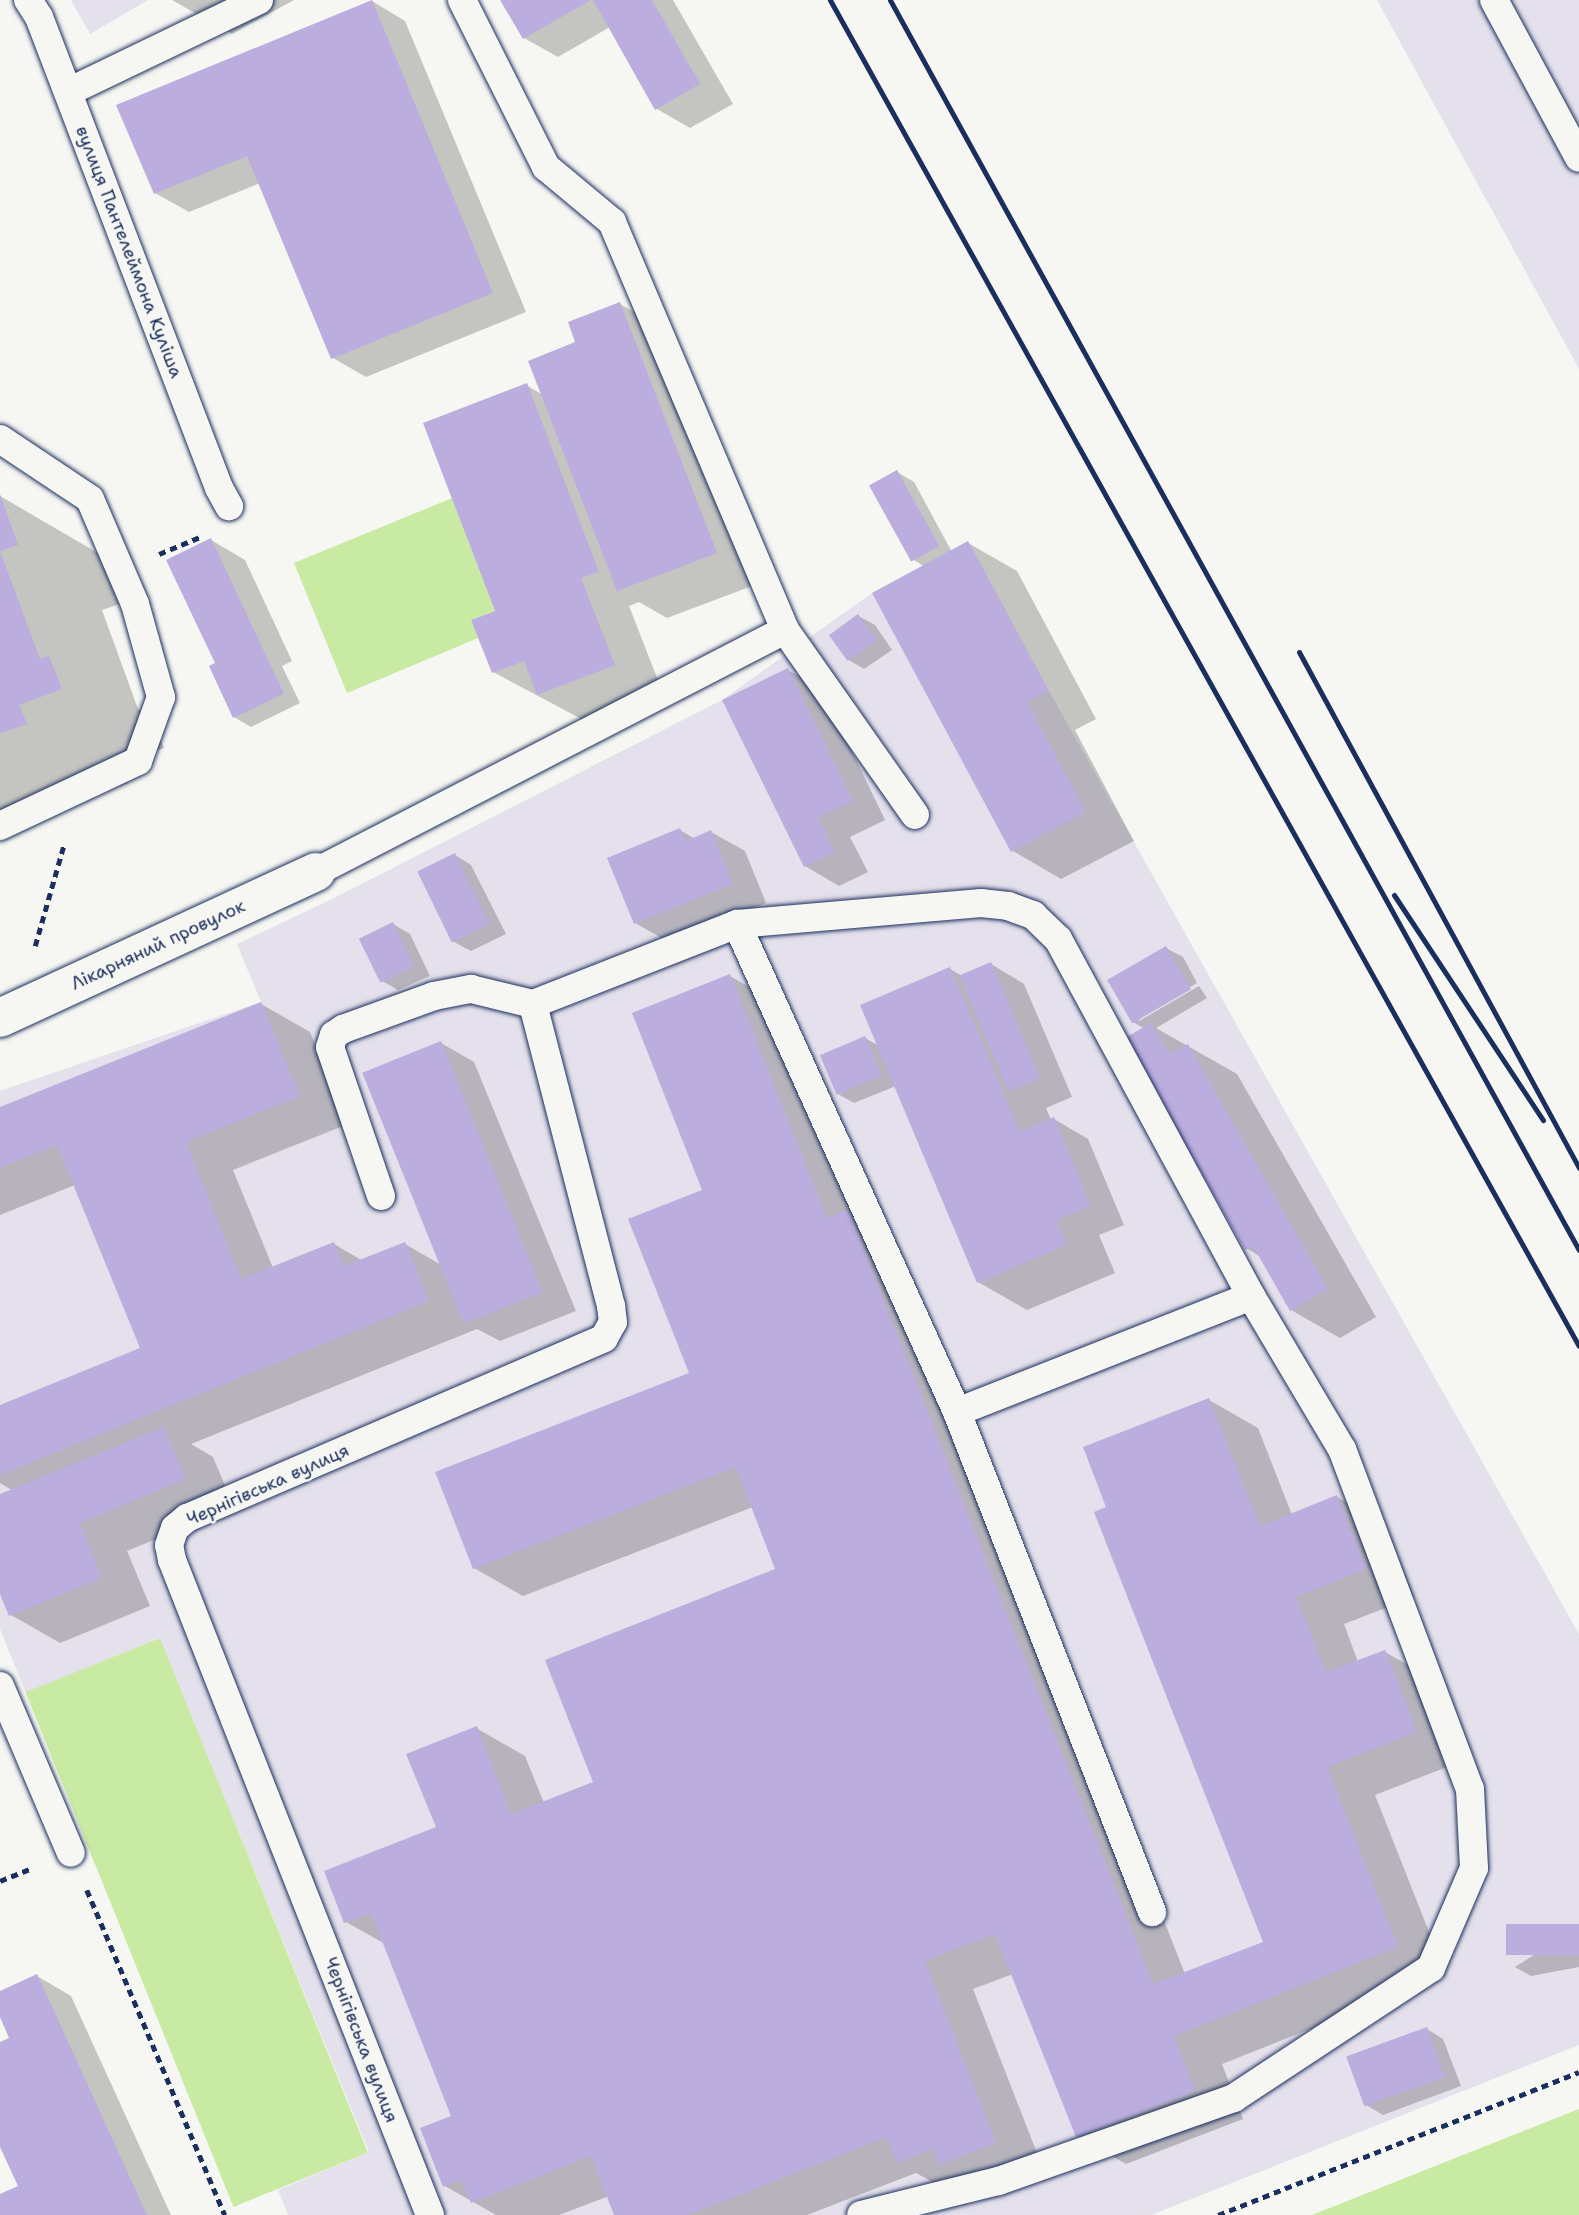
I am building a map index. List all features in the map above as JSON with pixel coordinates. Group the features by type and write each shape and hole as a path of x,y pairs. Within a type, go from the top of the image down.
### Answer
{"street":[{"name":"Лікарняний провулок","path":"8,1015 316,872"}],"lane":[{"name":"вулиця Пантелеймона Куліша","path":"27,0 39,17 224,497"},
{"path":"68,92 259,0"},
{"path":"462,0 546,167 612,222 785,629 915,815"},
{"path":"1494,0 1579,158"},
{"path":"0,439 90,499 135,604 160,697 138,761 0,826"},
{"path":"316,872 785,629"},
{"path":"381,1196 330,1047 334,1035 343,1029 452,991 471,989 533,1004 737,924 981,903 1008,906 1033,915 1058,939 1251,1296 1342,1449 1470,1789 1474,1868 1431,1968 1234,2098 998,2181 861,2215"},
{"path":"737,924 957,1412 1152,1912"},
{"name":"Чернігівська вулиця","path":"430,2215 172,1560 169,1545 175,1528 187,1518 604,1338 613,1322 611,1306 533,1004"},
{"path":"957,1412 1251,1296"},
{"path":"0,1686 71,1853"}],"path":[{"path":"121,570 214,531 206,493 224,497"},
{"path":"8,1015 80,788"},
{"path":"71,1853 225,2215"},
{"path":"1218,2215 1579,2072"}],"shaded area":[{"path":"71,0 148,0 90,34"},
{"path":"1377,0 1579,0 1579,369"},
{"path":"968,541 1049,691 1579,1634 1579,2045 1151,2215 288,2215 278,2190 369,2152 159,1638 26,1693 0,1629 0,1091 261,1002 237,944 330,900 722,700 872,593"}],"green space":[{"path":"452,498 495,611 471,620 478,638 347,693 294,563"},
{"path":"160,1638 368,2153 233,2207 26,1692"},
{"path":"1579,2109 1579,2215 1312,2215"}],"building":[{"path":"372,0 493,293 331,359 247,156 154,194 116,105"},
{"path":"500,0 591,0 523,39"},
{"path":"593,0 652,0 700,84 655,110"},
{"path":"620,302 717,553 617,591 528,361 575,342 568,322"},
{"path":"527,383 599,572 581,578 615,665 537,695 524,661 492,673 471,620 495,611 423,423"},
{"path":"897,470 939,546 911,562 869,486"},
{"path":"0,494 18,545 0,551"},
{"path":"211,538 284,694 233,718 209,666 215,663 166,560"},
{"path":"968,541 1049,691 1027,702 1086,812 1011,852 872,593"},
{"path":"0,551 40,659 49,656 62,689 19,705 27,724 0,733"},
{"path":"858,614 877,640 848,661 829,635"},
{"path":"788,668 853,801 818,818 835,852 804,867 722,700"},
{"path":"680,828 686,841 711,830 733,884 634,924 607,858"},
{"path":"455,853 490,924 452,942 417,871"},
{"path":"393,922 414,966 380,983 359,939"},
{"path":"1166,946 1191,989 1132,1023 1107,980"},
{"path":"991,962 1040,1078 1009,1091 960,975"},
{"path":"950,967 1020,1132 1054,1117 1091,1206 1056,1220 1067,1245 977,1283 860,1005"},
{"path":"730,974 827,1218 848,1210 1153,1984 1263,1942 1094,1512 1106,1507 1083,1447 1209,1398 1260,1526 1337,1495 1366,1569 1296,1597 1326,1672 1385,1650 1417,1732 1327,1767 1398,1947 1174,2036 1195,2091 1076,2137 995,1934 925,1961 996,2143 939,2165 933,2149 897,2163 887,2137 688,2215 614,2215 591,2156 471,2203 461,2180 443,2187 420,2128 451,2116 371,1913 344,1923 324,1871 436,1827 406,1754 477,1726 511,1814 593,1782 545,1660 775,1569 736,1467 473,1569 435,1472 689,1373 628,1219 702,1190 632,1013"},
{"path":"261,1002 300,1096 186,1142 241,1279 334,1242 344,1266 405,1242 429,1301 0,1475 0,1405 140,1348 57,1145 0,1168 0,1107"},
{"path":"1151,1023 1169,1054 1188,1044 1328,1289 1290,1311 1253,1246 1245,1250 1125,1038"},
{"path":"865,1036 882,1076 837,1095 820,1055"},
{"path":"441,1041 543,1292 464,1324 362,1073"},
{"path":"164,1427 186,1479 80,1523 102,1578 9,1616 0,1594 0,1494"},
{"path":"1506,1924 1579,1924 1579,1955 1506,1955"},
{"path":"37,1974 147,2215 0,2215 0,2194 18,2186 0,2147 0,2042 9,2038 0,2017 0,1991"},
{"path":"1427,2027 1445,2077 1364,2106 1346,2056"}],"railway":[{"path":"830,0 1579,1346"},
{"path":"890,0 1579,1250"},
{"path":"1299,652 1579,1168"},
{"path":"1394,895 1543,1120"}]}
